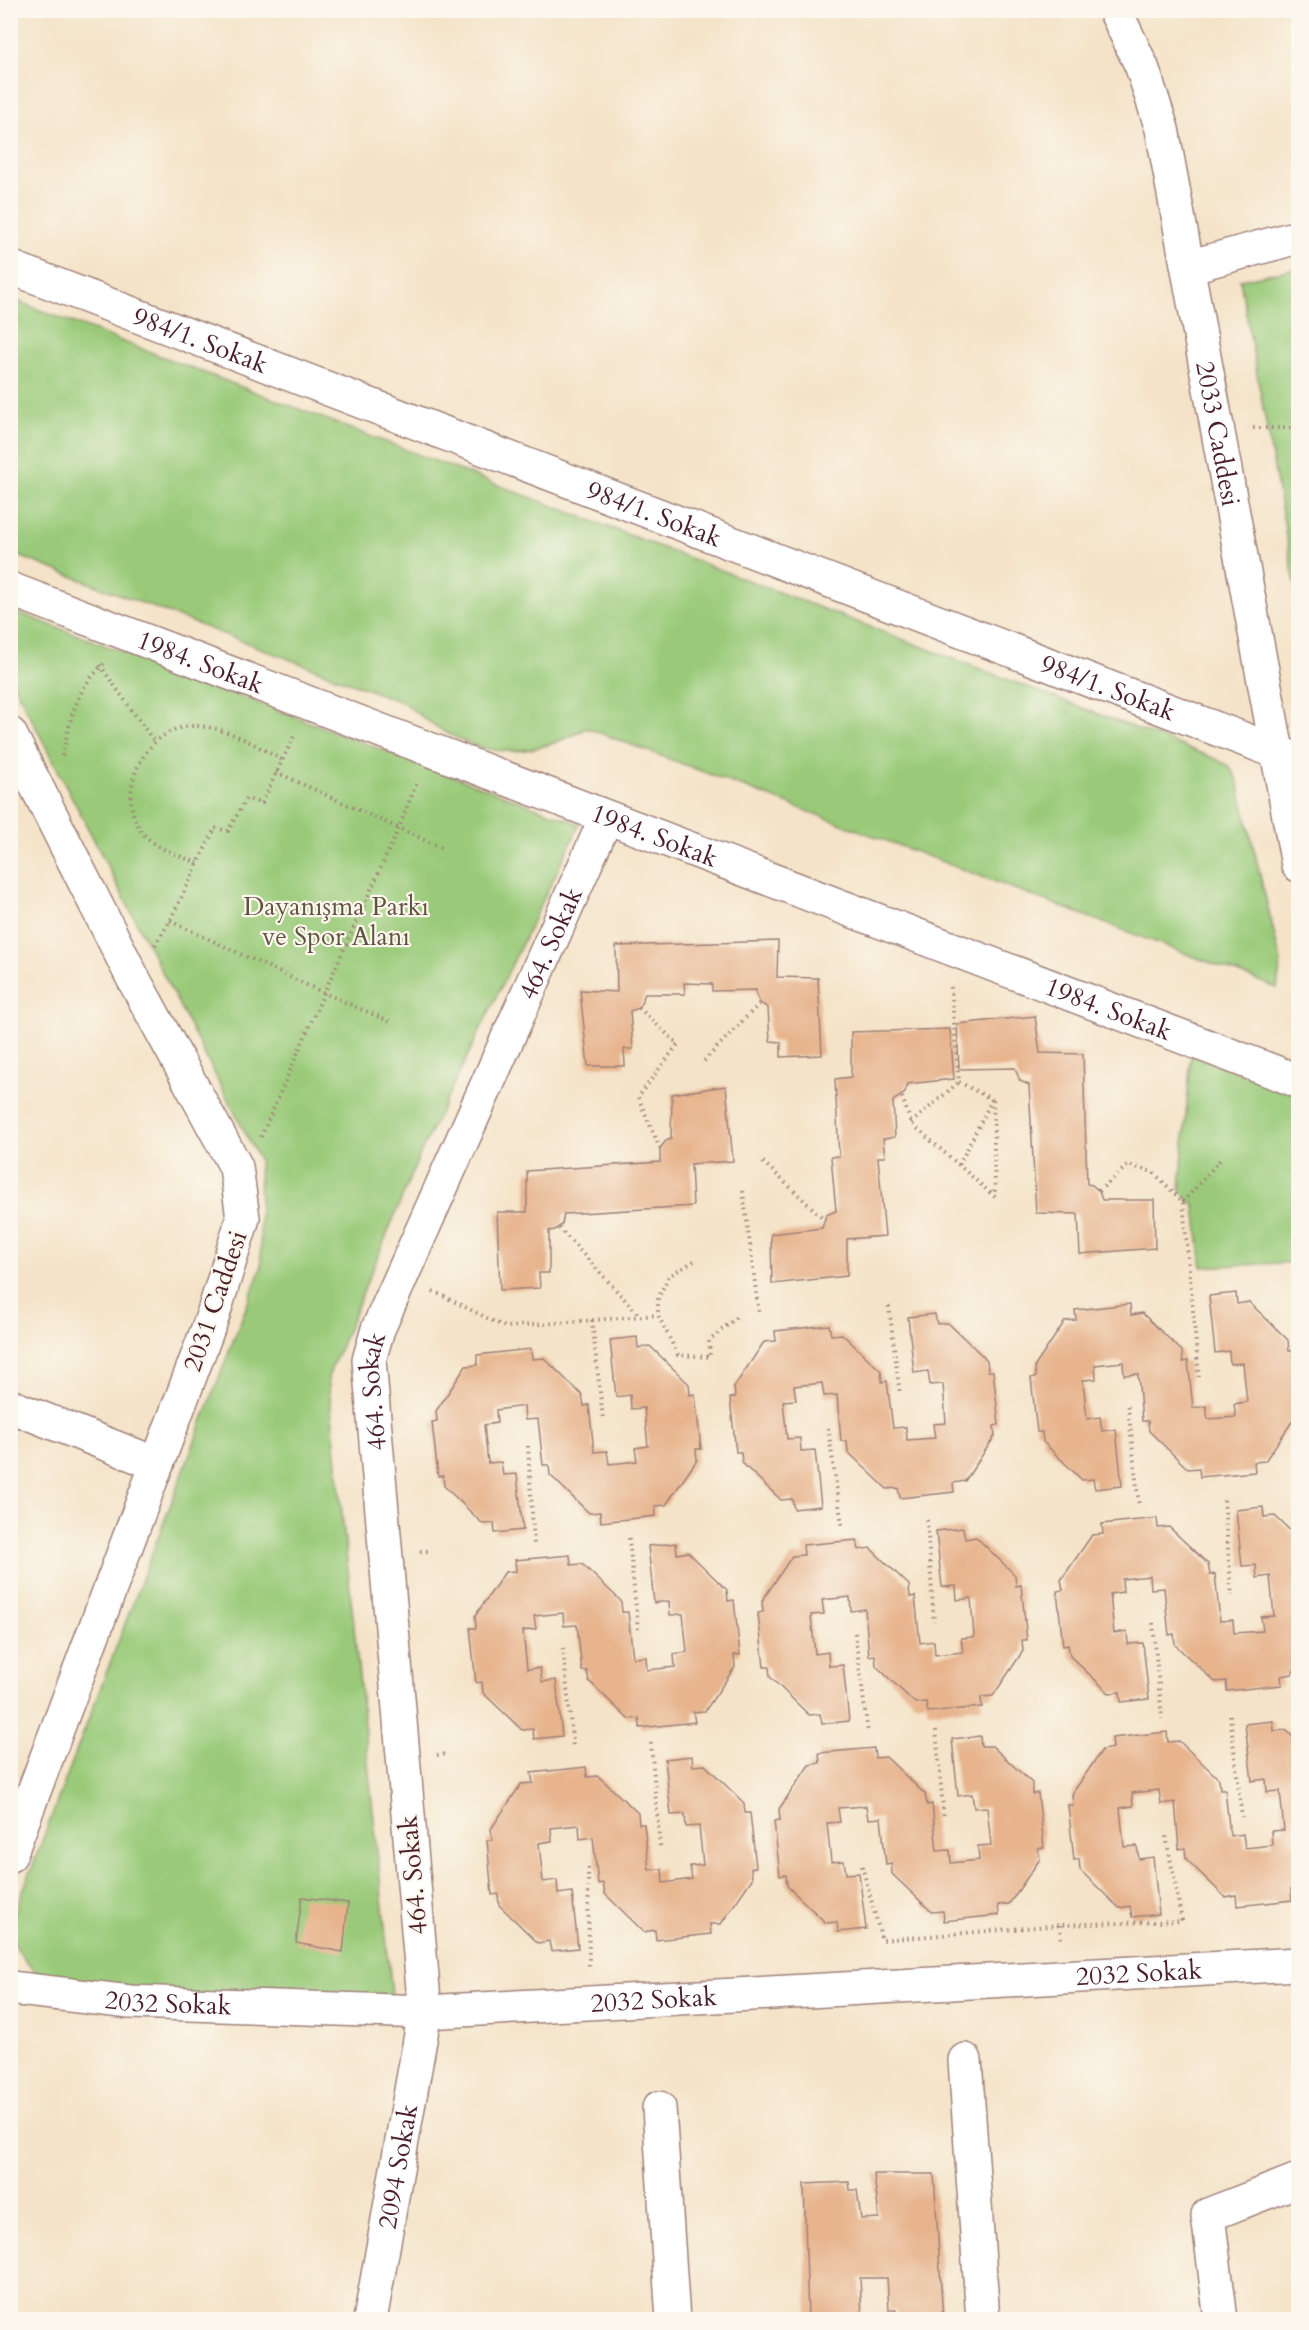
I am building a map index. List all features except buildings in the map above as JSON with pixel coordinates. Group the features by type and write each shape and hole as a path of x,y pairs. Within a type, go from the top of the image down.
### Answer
{"street":[{"name":"2033 Caddesi","path":"1115,10 1142,67 1162,129 1217,428 1288,756 1299,865"},
{"path":"1188,267 1299,237"},
{"name":"984/1. Sokak","path":"10,267 1288,756"},
{"name":"1984. Sokak","path":"10,589 1299,1081"},
{"name":"2031 Caddesi","path":"10,734 133,978 236,1167 243,1218 224,1282 10,1855"},
{"name":"464. Sokak","path":"425,2012 369,1360 372,1345 402,1275 606,818"},
{"path":"10,1406 157,1464"},
{"name":"2032 Sokak","path":"10,1988 130,2002 425,2012 1299,1964"},
{"name":"2094 Sokak","path":"370,2319 425,2012"},
{"path":"965,2060 983,2319"},
{"path":"659,2108 673,2319"},
{"path":"1221,2319 1208,2215 1299,2180"}],"path":[{"path":"1217,428 1298,428 1299,387"},
{"path":"49,809 73,713 83,686 101,666 138,639"},
{"path":"95,658 155,743"},
{"path":"133,978 170,921 215,828 228,831 246,800 262,803 310,704"},
{"path":"198,863 159,846 142,832 134,812 131,787 136,769 147,751 160,737 177,728 194,726 237,735 282,760"},
{"path":"238,1190 324,993 399,830 429,750"},
{"path":"276,772 444,849"},
{"path":"170,921 393,1023"},
{"path":"950,980 959,1082"},
{"path":"705,1061 760,1004"},
{"path":"639,1008 678,1044 638,1097 660,1148"},
{"path":"959,1082 993,1100"},
{"path":"911,1123 959,1082"},
{"path":"902,1097 911,1123 995,1197 993,1100"},
{"path":"960,1166 993,1100"},
{"path":"1183,1202 1221,1159"},
{"path":"763,1162 824,1219"},
{"path":"1099,1191 1128,1165 1153,1172 1183,1202 1198,1377"},
{"path":"743,1191 759,1314"},
{"path":"559,1228 640,1317"},
{"path":"694,1261 669,1276 658,1298 658,1316 678,1355 710,1358 709,1341 738,1316"},
{"path":"402,1275 505,1327 658,1316"},
{"path":"890,1306 900,1395"},
{"path":"592,1320 603,1419"},
{"path":"1128,1406 1139,1506"},
{"path":"828,1428 842,1525"},
{"path":"528,1446 534,1544"},
{"path":"1224,1500 1232,1596"},
{"path":"927,1520 934,1622"},
{"path":"629,1538 638,1630"},
{"path":"1153,1623 1162,1719"},
{"path":"855,1634 868,1733"},
{"path":"563,1648 573,1747"},
{"path":"1230,1715 1242,1817"},
{"path":"936,1730 944,1819"},
{"path":"651,1743 660,1847"},
{"path":"862,1866 882,1940 1060,1925 1182,1921 1166,1836"},
{"path":"588,1868 589,2003"}],"green space":[{"path":"1298,268 1298,601 1240,280"},
{"path":"11,299 1216,759 1229,766 1237,779 1281,962 1277,988 587,728 560,741 536,748 513,751 491,750 470,744 449,734 404,703 11,553"},
{"name":"Dayanışma Parkı ve Spor Alanı","path":"11,610 580,824 421,1152 328,1377 392,1995 202,1996 40,1976 20,1953 11,1933 10,1925 261,1268 259,1160 11,679"},
{"path":"1191,1054 1294,1094 1298,1132 1298,1262 1202,1267 1195,1206 1180,1190"}]}
